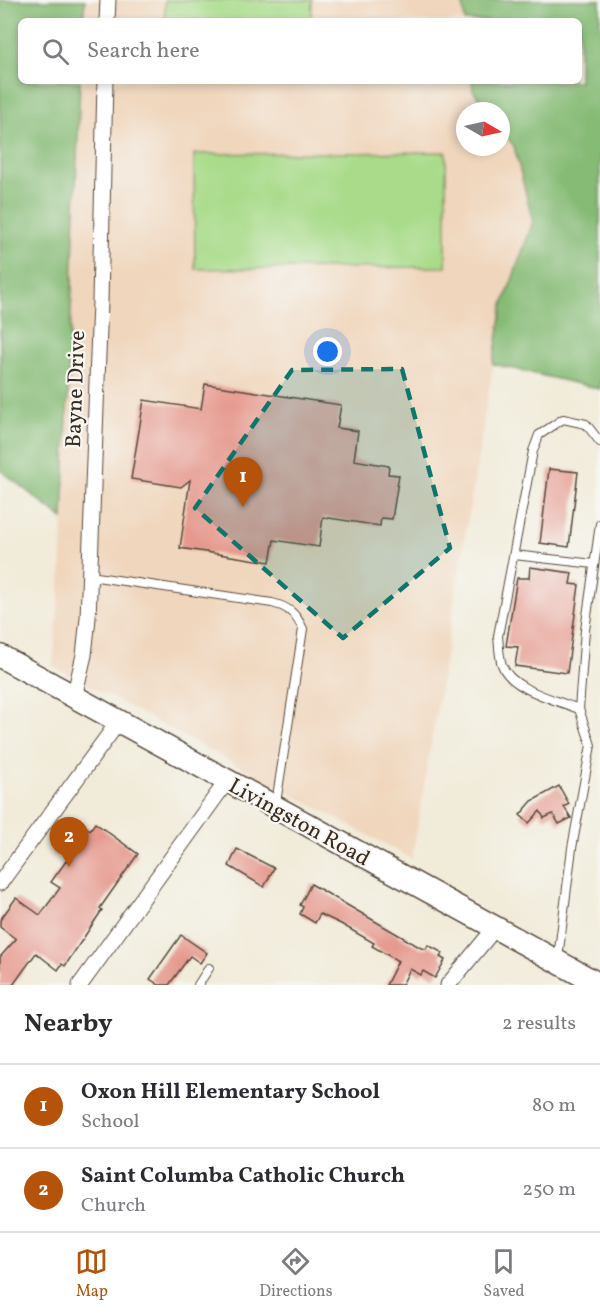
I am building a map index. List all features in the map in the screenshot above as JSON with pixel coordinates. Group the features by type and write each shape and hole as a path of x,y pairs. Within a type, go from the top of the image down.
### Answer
{"main road":[{"name":"Livingston Road","path":"0,656 600,985"}],"street":[{"path":"107,18 108,0"},
{"name":"Bayne Drive","path":"74,697 84,655 90,576 105,84"},
{"path":"0,883 120,722"},
{"path":"80,985 227,781"},
{"path":"448,985 495,928"}],"lane":[{"path":"579,709 544,698 510,677 502,665 498,636 533,451 539,435 563,419 586,424 600,442"},
{"path":"558,962 572,848 591,745 579,709 585,630 600,524"},
{"path":"514,555 594,564"},
{"path":"90,576 272,603 282,606 297,618 303,629 276,807"},
{"path":"198,985 209,968"}],"highlighted area":[{"path":"402,369 450,548 343,638 195,508 292,370"}],"shaded area":[{"path":"85,0 462,0 465,18 83,18"},
{"path":"80,84 472,84 473,91 481,102 456,102 456,156 510,156 510,141 514,146 533,222 503,305 412,859 53,666 61,576"}],"green space":[{"path":"0,0 85,0 83,18 18,18 18,84 80,84 63,519 0,470"},
{"path":"165,0 312,0 311,18 165,18"},
{"path":"462,0 600,0 600,389 493,364 503,305 533,222 514,146 510,141 510,102 482,102 473,90 472,84 582,84 582,18 465,18"},
{"path":"446,152 446,267 195,269 194,154"}],"building":[{"path":"205,384 341,405 337,428 358,431 354,460 389,466 388,474 399,475 392,519 381,518 380,526 323,517 319,547 274,540 270,562 180,548 190,480 181,487 131,479 144,400 201,409"},
{"path":"549,469 578,472 569,547 540,543"},
{"path":"530,567 572,573 570,584 579,585 567,673 515,666 518,647 506,646 517,578 529,578"},
{"path":"559,786 569,804 564,807 571,818 559,824 553,814 544,818 540,811 529,823 520,815 532,801"},
{"path":"80,823 90,830 95,823 138,854 100,908 102,910 65,966 62,964 58,970 36,953 13,985 0,985 0,957 16,939 0,927 0,920 16,898 40,915 60,888 51,882 77,846 68,839"},
{"path":"237,849 274,868 264,887 229,866"},
{"path":"311,884 421,948 426,949 428,945 443,953 440,957 445,960 435,978 423,971 421,975 410,969 402,985 386,985 398,961 372,946 374,943 341,924 320,914 315,923 300,914 303,907 300,905"},
{"path":"181,935 207,953 200,963 190,956 169,985 159,985 150,979"}],"place":[{"name":"Oxon Hill Elementary School","path":"243,507"},
{"name":"Saint Columba Catholic Church","path":"69,867"}]}
